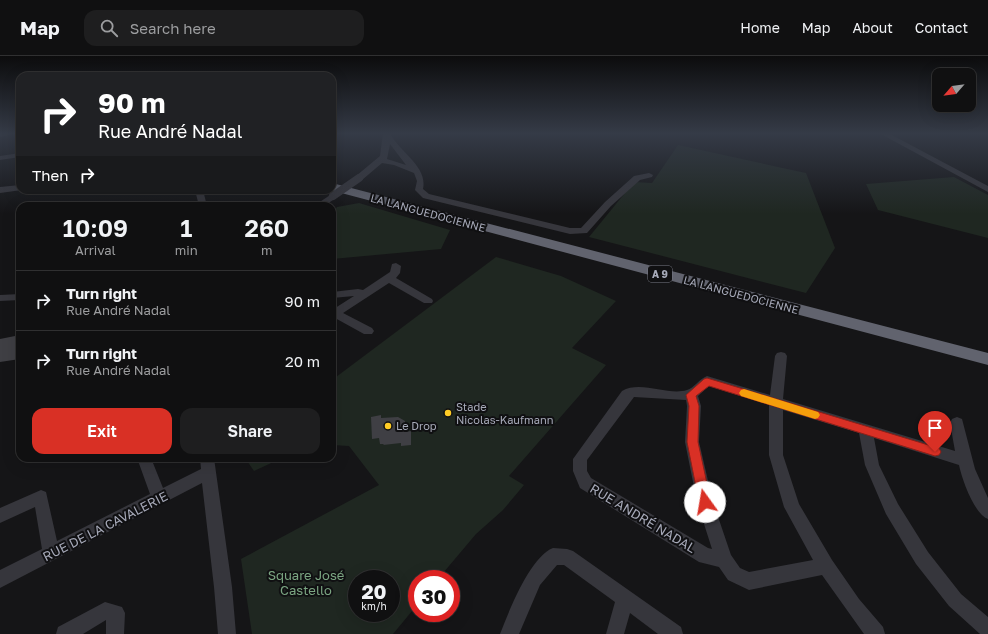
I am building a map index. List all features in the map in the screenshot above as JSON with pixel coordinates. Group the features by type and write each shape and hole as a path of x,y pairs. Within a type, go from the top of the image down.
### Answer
{"highway":[{"name":"LA LANGUEDOCIENNE","path":"336,181 612,253 988,348"},
{"name":"LA LANGUEDOCIENNE","path":"336,192 988,359"}],"street":[{"path":"336,189 359,178 381,160 396,163 417,172"},
{"path":"407,160 417,172 421,181 419,190 426,196 570,231 584,232 608,204 637,178 650,174"},
{"path":"932,160 988,189"},
{"path":"0,190 16,188"},
{"path":"322,202 329,194"},
{"path":"336,313 389,278 395,272 396,266"},
{"path":"389,278 428,301"},
{"path":"0,291 16,290"},
{"path":"336,295 358,292 364,294"},
{"path":"0,298 16,297"},
{"path":"336,315 368,331"},
{"path":"781,356 776,403 776,455 792,507 826,566 853,605 876,634"},
{"path":"826,566 749,581 734,574 724,560 705,502 692,442 694,406 691,395 707,381 963,460"},
{"name":"RUE ANDRÉ NADAL","path":"691,395 678,396 632,392 627,395 580,459 580,471 585,483 705,556 724,560"},
{"path":"957,423 963,460 975,490 988,512"},
{"path":"865,430 872,465 892,509 922,558 955,600 988,629"},
{"path":"146,462 159,498"},
{"path":"208,465 227,634"},
{"name":"RUE DE LA CAVALERIE","path":"0,579 159,498 208,465"},
{"path":"0,516 41,497 51,553"},
{"path":"508,634 534,579 553,556 568,557 674,634"},
{"path":"615,634 625,598"},
{"path":"65,634 105,611 116,613 115,634"}],"green space":[{"path":"668,160 746,160 806,173 835,248 806,293 589,237 634,182 652,183"},
{"path":"954,177 988,195 988,238 878,210 866,184"},
{"path":"359,203 450,230 441,249 336,259 337,207"},
{"name":"Stade Nicolas-Kaufmann","path":"496,257 561,276 616,301 572,348 606,365 509,476 524,485 503,510 476,534 446,570 408,570 408,616 393,634 252,634 241,559 379,485 349,446 336,445 336,377"},
{"path":"248,462 273,462 254,471"}],"building":[{"path":"16,336 16,360 0,362 0,339"},
{"name":"Le Drop","path":"381,415 381,418 398,417 405,421 405,432 411,431 411,445 401,446 401,443 383,445 384,444 380,444 379,438 372,439 371,417"}],"slow traffic":[{"path":"744,393 815,415"}],"place":[{"name":"Stade Nicolas-Kaufmann","path":"448,413"},
{"name":"Le Drop","path":"388,426"}],"route":[{"path":"705,502 692,442 694,406 691,395 707,381 935,452"}],"park label":[{"name":"Square José Castello","path":"306,582"}]}
